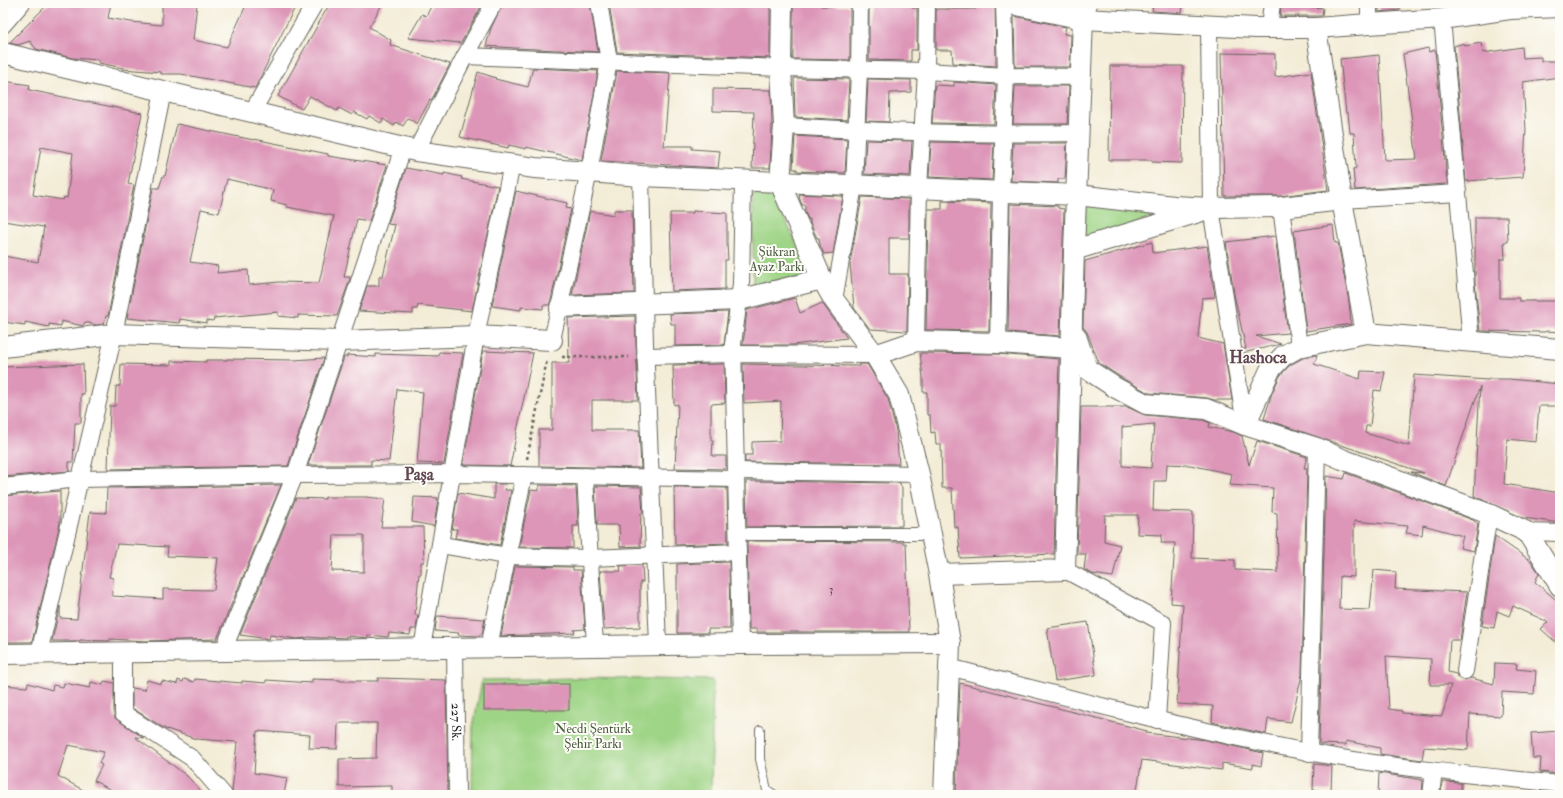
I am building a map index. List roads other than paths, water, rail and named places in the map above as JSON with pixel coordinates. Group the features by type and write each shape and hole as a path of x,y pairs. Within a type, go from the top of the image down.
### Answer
{"street":[{"path":"3,25 22,3"},
{"path":"252,112 315,3"},
{"path":"224,651 295,475 340,341 410,149 465,56 494,3"},
{"path":"3,346 114,334 340,341 476,336 550,348 589,172 609,61 599,3"},
{"path":"782,3 781,68 784,126 780,183 822,279 834,300 875,355 899,395 931,534 950,643 944,795"},
{"path":"834,300 854,186 859,71 860,3"},
{"path":"916,341 919,188 926,71 926,3"},
{"path":"998,343 1001,192 1006,76 1004,3"},
{"path":"1007,3 1209,26 1269,28 1316,28 1442,19 1510,9 1557,6"},
{"path":"1269,28 1272,3"},
{"path":"1369,3 1369,24"},
{"path":"1065,570 1074,250 1085,11"},
{"path":"1442,19 1471,342"},
{"path":"1209,26 1210,208 1245,424"},
{"path":"1316,28 1342,200 1366,333"},
{"path":"3,54 410,149 512,164 589,172 780,183 1077,195 1174,206 1210,208 1281,207 1342,200 1458,193"},
{"path":"465,56 859,71 926,71 1006,76 1081,77"},
{"path":"39,653 114,334 163,91"},
{"path":"784,126 922,133 1079,133"},
{"path":"422,648 454,474 476,336 512,164"},
{"path":"641,176 645,356 658,644"},
{"path":"740,644 733,344 740,284 743,181"},
{"path":"1281,207 1298,347"},
{"path":"1074,250 1210,208"},
{"path":"560,307 739,300 822,279"},
{"path":"1072,327 1087,369 1116,388 1146,404 1206,409 1245,424 1317,448 1342,459 1488,514 1527,532 1560,533"},
{"path":"1245,424 1270,370 1283,356 1298,347 1366,333 1560,349"},
{"path":"645,356 734,354 875,355 916,341 998,343 1071,348"},
{"path":"1309,752 1317,448"},
{"path":"3,487 79,479 295,475 454,474 651,477 918,474"},
{"path":"489,647 524,475"},
{"path":"585,476 595,646"},
{"path":"1465,671 1488,514"},
{"path":"1527,532 1560,586"},
{"path":"748,534 931,534"},
{"path":"441,545 507,556 590,558 738,552"},
{"path":"939,574 1065,570 1163,623 1157,720"},
{"path":"3,654 658,644 950,643"},
{"name":"227 Sk.","path":"455,648 457,795"},
{"path":"123,652 123,713 193,759 224,795"},
{"path":"949,667 1157,720 1309,752 1434,771 1560,784"},
{"path":"1431,795 1434,771"}],"lane":[{"path":"760,730 760,759 767,790 775,795"}],"district":[{"name":"Hashoca","path":"1258,357"},
{"name":"Paşa","path":"419,474"}],"park label":[{"name":"Şükran Ayaz Parkı","path":"777,260"},
{"name":"Necdi Şentürk Şehir Parkı","path":"593,736"}]}
